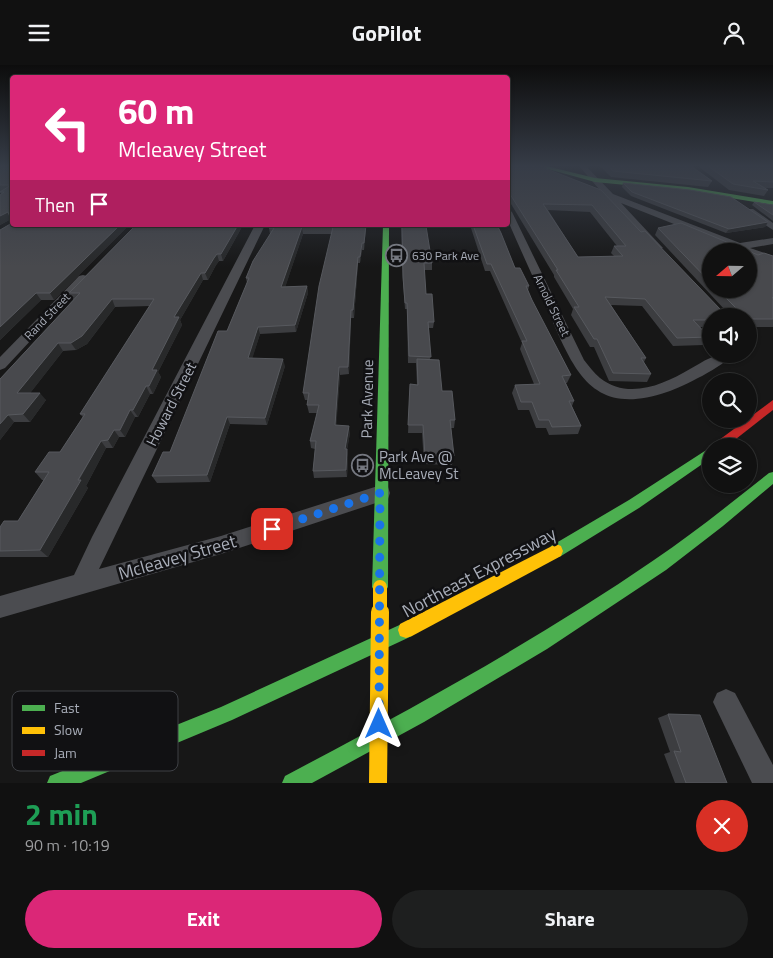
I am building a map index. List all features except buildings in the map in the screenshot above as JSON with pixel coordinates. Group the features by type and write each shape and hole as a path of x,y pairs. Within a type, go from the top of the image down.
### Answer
{"main road":[{"path":"756,200 773,203"},
{"name":"Park Avenue","path":"378,783 380,493 386,227"},
{"path":"729,438 773,403"},
{"name":"Northeast Expressway","path":"178,734 235,710 442,612 594,529 702,458"},
{"path":"292,783 488,675 582,617 713,526 773,477"},
{"name":"Northeast Expressway","path":"58,783 87,771"}],"street":[{"path":"613,200 666,255"},
{"path":"622,200 730,243"},
{"path":"736,200 773,227"},
{"name":"Arnold Street","path":"510,216 578,362 593,381 607,390 623,395 640,396 653,392 709,363"},
{"name":"Howard Street","path":"82,583 99,544 259,227"},
{"path":"758,243 773,241"},
{"path":"758,254 773,260"},
{"name":"Rand Street","path":"0,365 94,268"},
{"name":"Mcleavey Street","path":"0,607 221,545 380,493"},
{"path":"726,703 767,783"}],"traffic: fast":[{"path":"752,200 773,203"},
{"path":"380,587 386,227"},
{"path":"556,551 634,504 702,458"},
{"path":"292,783 480,680 602,605 661,565 773,477"},
{"path":"178,734 226,714 406,630"},
{"path":"57,783 86,771"}],"traffic: slow":[{"path":"406,630 556,551"},
{"path":"378,783 380,587"}],"traffic: jam":[{"path":"729,438 773,404"}],"place":[{"name":"630 Park Ave","path":"396,255"},
{"name":"Park Ave @ McLeavey St","path":"363,465"}],"route":[{"path":"272,529 380,493 379,724"}]}
